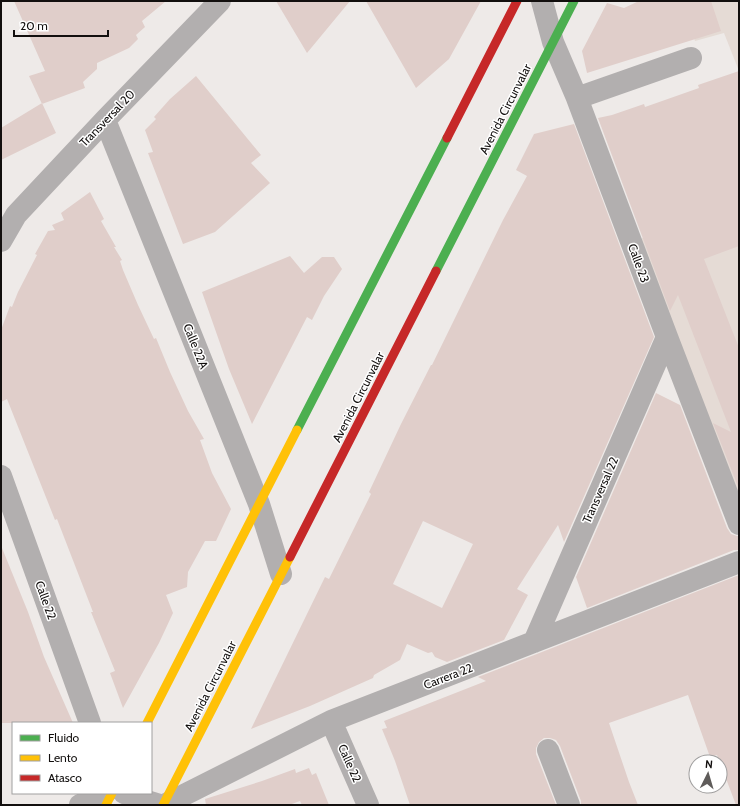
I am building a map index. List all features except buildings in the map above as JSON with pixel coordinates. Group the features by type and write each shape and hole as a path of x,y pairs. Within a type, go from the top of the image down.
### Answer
{"highway":[{"path":"148,722 517,1"},
{"name":"Avenida Circunvalar","path":"162,805 574,1"},
{"path":"106,805 112,794"}],"street":[{"name":"Transversal 20","path":"1,241 16,215 104,120 220,1"},
{"name":"Calle 23","path":"542,1 553,42 577,98 739,524"},
{"path":"577,98 691,58"},
{"name":"Calle 22A","path":"104,120 259,504 281,574"},
{"name":"Transversal 22","path":"534,642 667,337"},
{"name":"Calle 22","path":"1,476 90,722"},
{"name":"Carrera 22","path":"162,805 331,721 739,562"},
{"name":"Calle 22","path":"331,721 368,805"},
{"path":"548,750 569,805"},
{"path":"80,805 103,794"},
{"path":"127,794 162,805"}],"shaded area":[{"path":"681,1 739,1 739,71 724,33 695,41"},
{"path":"739,191 739,529 630,244"}],"traffic: fast":[{"path":"436,271 574,1"},
{"path":"297,430 447,138"}],"traffic: slow":[{"path":"148,722 297,430"},
{"path":"163,805 290,557"},
{"path":"106,805 112,794"}],"traffic: jam":[{"path":"447,138 517,1"},
{"path":"290,557 436,271"}]}
